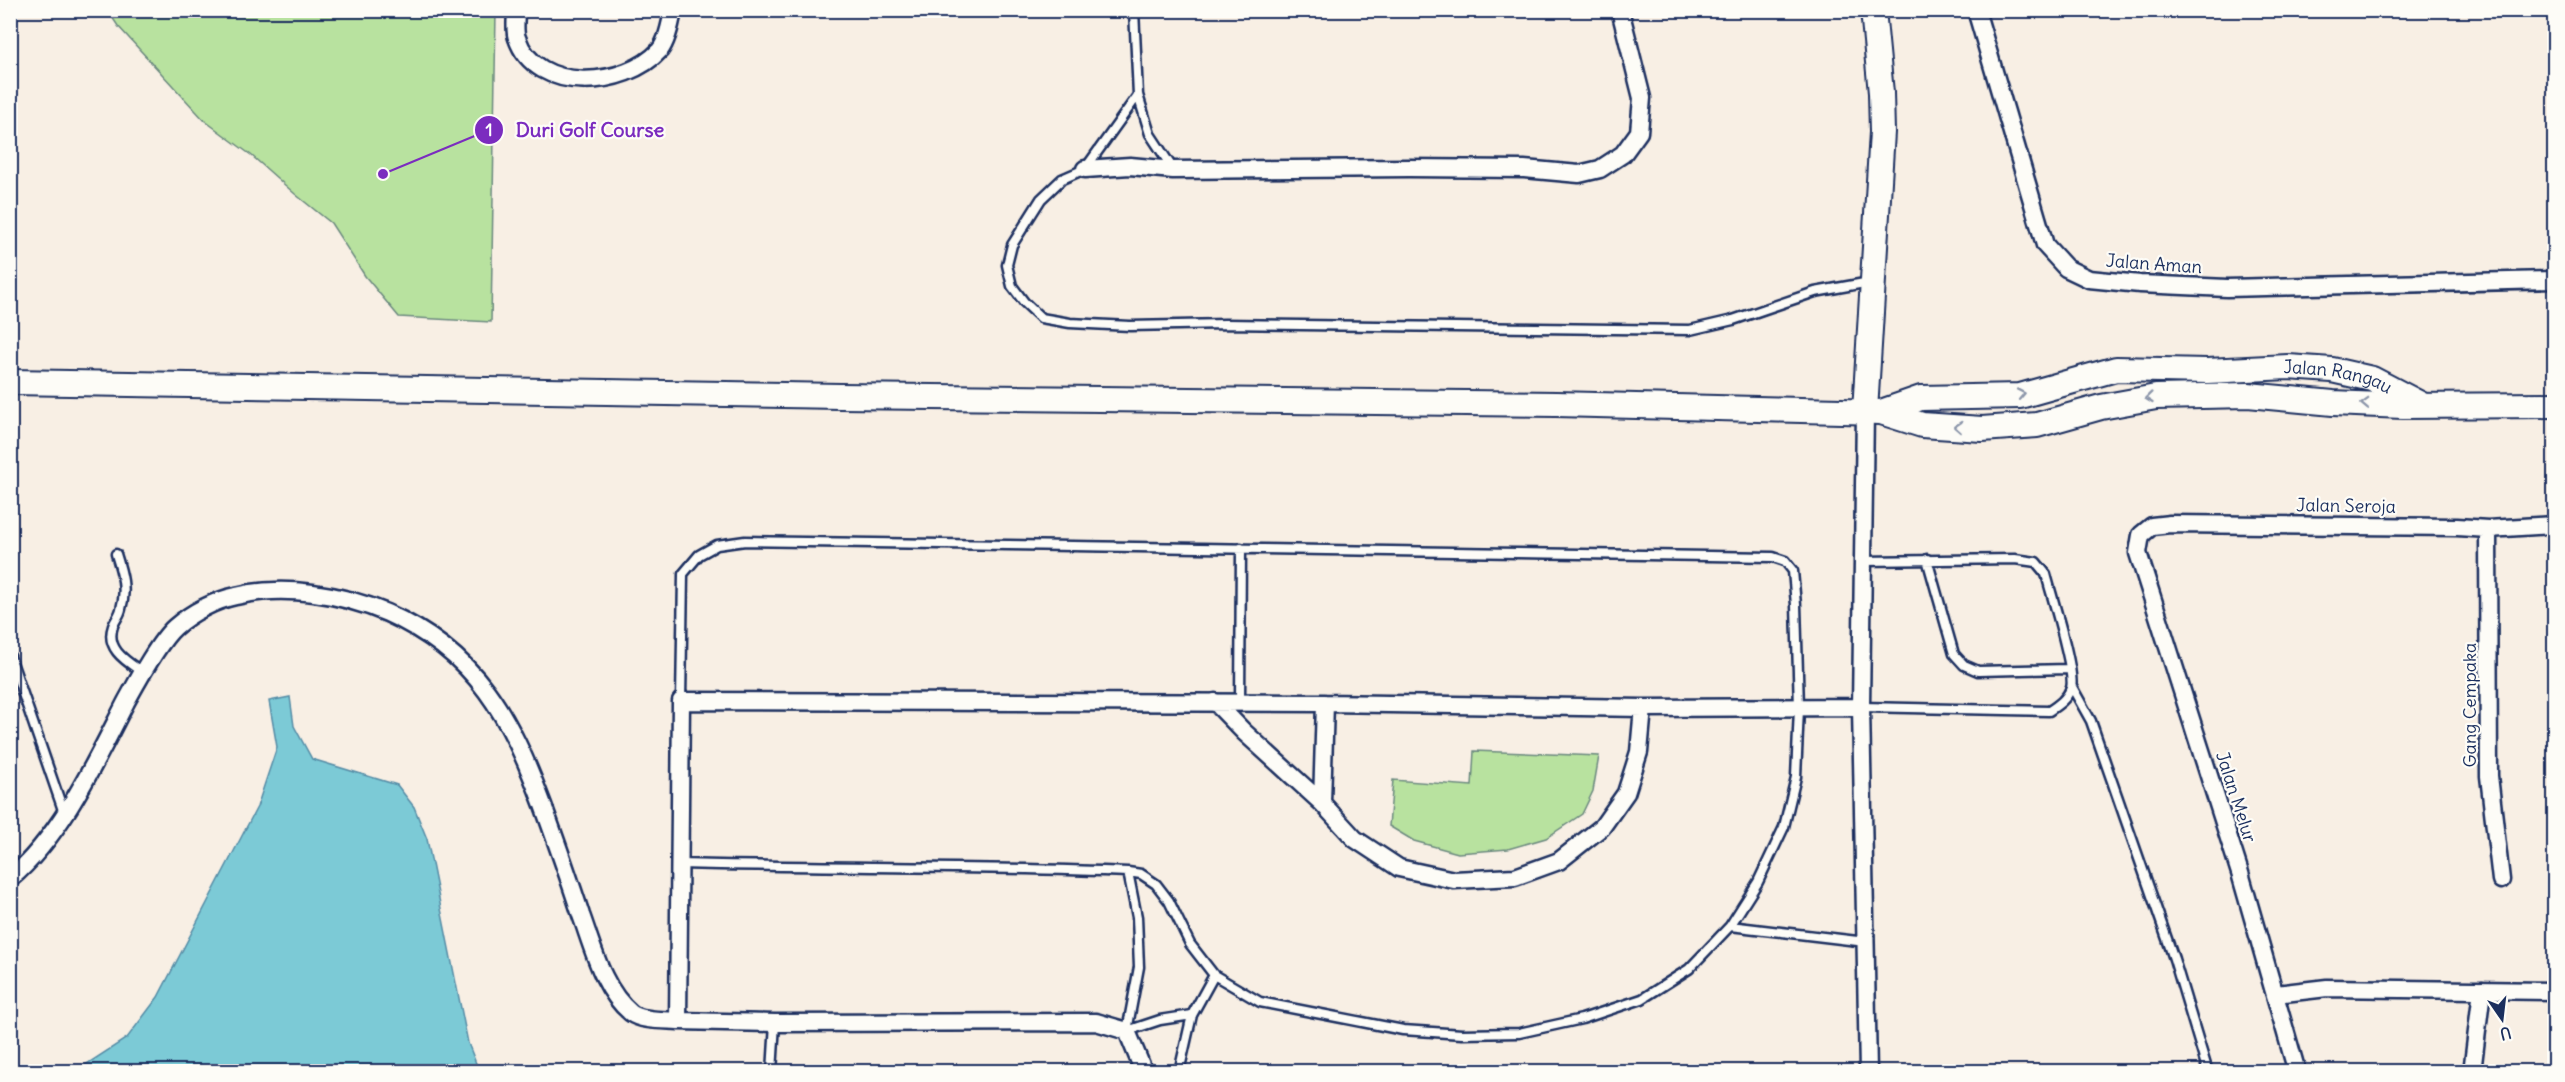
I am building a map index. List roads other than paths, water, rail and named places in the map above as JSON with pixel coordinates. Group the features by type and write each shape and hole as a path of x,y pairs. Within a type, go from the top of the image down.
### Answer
{"street":[{"path":"516,10 516,37 527,58 543,71 576,80 602,78 637,67 661,49 673,10"},
{"path":"1085,169 1130,166 1173,170 1524,169 1578,174 1600,169 1623,154 1639,132 1642,98 1620,10"},
{"path":"1865,1070 1866,942 1861,707 1862,561 1873,411 1873,281 1882,132 1881,93 1873,10"},
{"name":"Jalan Aman","path":"1976,10 2045,245 2066,268 2089,279 2227,288 2554,280"},
{"name":"Jalan Aman","path":"2517,282 2554,287"},
{"name":"Jalan Rangau","path":"1873,411 1921,398 2020,396 2116,369 2207,371 2288,367 2332,370 2372,379 2423,405"},
{"path":"10,382 816,396 1545,404 1873,411"},
{"name":"Jalan Rangau","path":"1873,411 1922,424 2005,429 2045,423 2127,401 2208,395 2248,395 2332,403 2554,405"},
{"name":"Jalan Seroja","path":"2141,535 2152,526 2170,524 2457,526 2488,529 2554,525"},
{"name":"Gang Cempaka","path":"2488,529 2490,776 2501,880"},
{"name":"Jalan Melur","path":"2141,535 2138,553 2276,994 2297,1071"},
{"path":"10,879 31,862 64,813 87,776 142,672 174,627 219,600 256,591 314,593 373,607 412,624 439,642 468,668 487,690 507,720 547,815 597,960 618,1001 634,1016 678,1021 775,1023 1096,1022 1127,1030 1144,1071"},
{"path":"678,1021 681,701 1240,702 1643,708 1861,707"},
{"path":"1215,702 1244,732 1322,803 1355,838 1399,868 1454,880 1515,877 1559,861 1602,827 1626,793 1639,752 1643,708"},
{"path":"1322,803 1324,703"},
{"path":"2276,994 2327,988 2554,991"},
{"path":"2472,1071 2482,990"}],"lane":[{"path":"1134,10 1138,95 1150,134 1173,170"},
{"path":"1138,95 1085,169 1062,180 1041,199 1012,245 1007,265 1012,286 1024,302 1041,318 1070,323 1130,326 1226,324 1690,330 1733,320 1815,292 1873,281"},
{"path":"680,864 790,867 899,865 1141,874 1156,884 1169,901 1191,944 1214,975 1260,1002 1402,1030 1450,1034 1519,1033 1582,1019 1642,999 1689,969 1730,926 1758,882 1784,827 1796,777 1799,708 1797,605 1793,571 1785,561 1773,556 745,541 717,545 699,555 683,574 681,701"},
{"path":"1240,702 1241,548"},
{"path":"116,554 124,579 124,596 121,611 110,634 114,648 120,657 142,672"},
{"path":"1927,559 1954,654 1964,665 1978,671 2069,669"},
{"path":"1862,561 2015,559 2036,562 2046,574 2072,687 2091,721 2174,959 2208,1071"},
{"path":"10,656 64,813"},
{"path":"1861,707 2049,711 2062,703 2072,687"},
{"path":"1128,872 1137,917 1139,967 1127,1030 1160,1020 1192,1015"},
{"path":"1730,926 1866,942"},
{"path":"1179,1071 1192,1015 1214,975"},
{"path":"772,1071 775,1023"}],"water":[{"path":"290,697 294,726 312,759 397,785 414,807 427,839 468,1043 479,1071 76,1071 127,1038 158,997 257,807 277,747 269,701"}],"place":[{"name":"Duri Golf Course","path":"383,174"}]}
